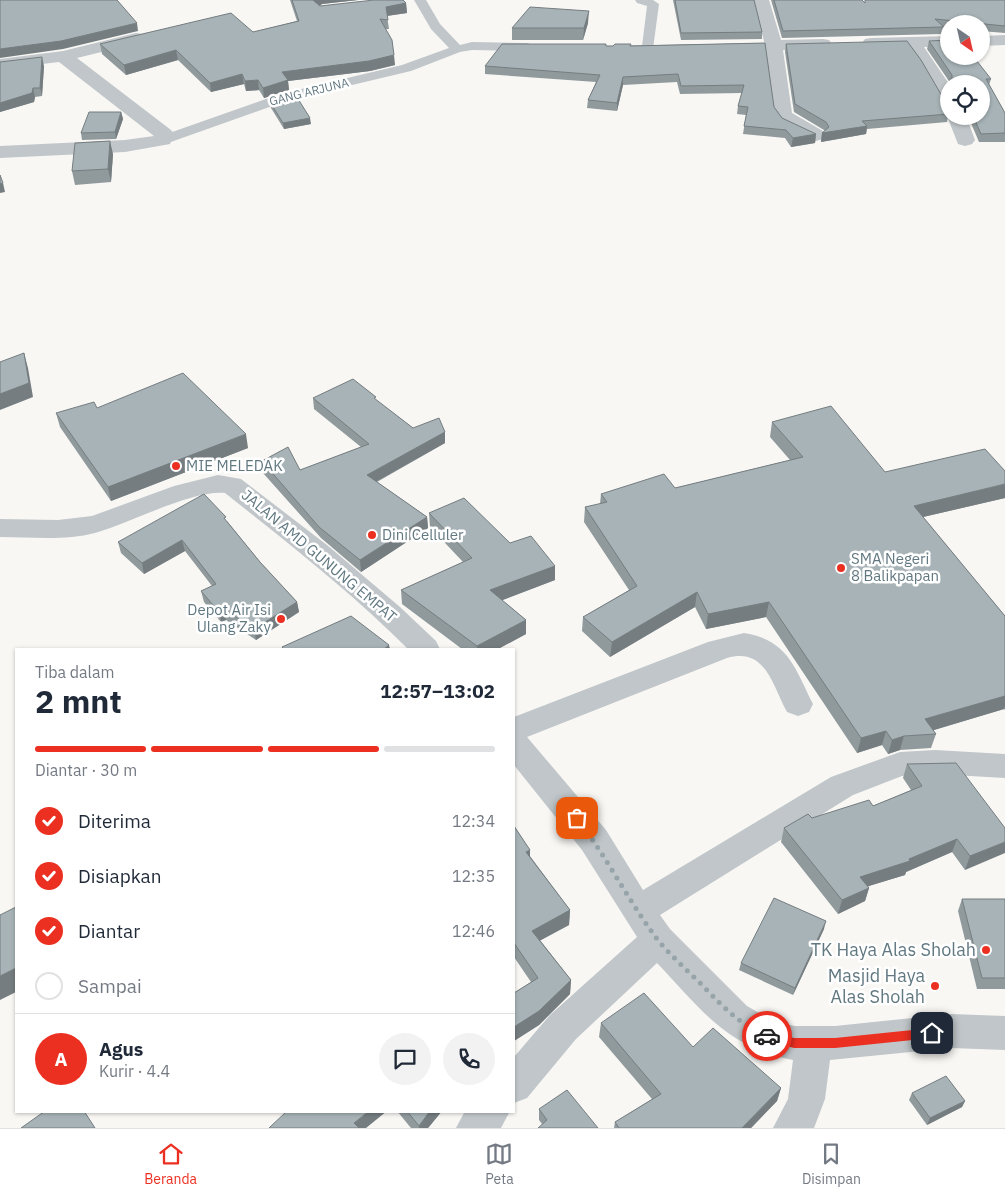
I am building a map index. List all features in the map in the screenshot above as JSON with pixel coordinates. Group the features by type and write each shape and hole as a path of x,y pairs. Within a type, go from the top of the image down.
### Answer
{"street":[{"path":"762,0 783,114 789,120 816,135"},
{"path":"0,64 63,56 148,36"},
{"path":"990,40 1005,40"},
{"path":"769,45 940,41"},
{"path":"911,42 930,65 940,83"},
{"path":"0,152 125,146 163,140 164,134 63,56"},
{"path":"959,125 965,140"},
{"name":"JALAN AMD GUNUNG EMPAT","path":"0,528 68,528 88,526 196,488 218,483 232,485 324,558 390,614 425,648"},
{"path":"515,730 718,650 743,644 754,645 766,650 773,658 798,704"},
{"path":"515,745 594,840 658,940 734,1018 754,1031 773,1039 812,1043 835,1043 951,1031 1005,1033"},
{"path":"638,911 842,786 900,764 935,762 1005,766"},
{"path":"515,1084 563,1027 658,940"},
{"path":"792,1128 799,1121 810,1090 812,1043"},
{"path":"475,1128 489,1113"}],"lane":[{"path":"420,0 435,26 457,49"},
{"path":"641,0 653,4 647,46"},
{"name":"GANG ARJUNA","path":"163,140 285,97 406,68 457,49 472,46 538,47"}],"building":[{"path":"0,0 117,0 137,23 61,41 0,49"},
{"path":"292,0 313,0 320,6 374,0 403,0 406,3 386,7 388,20 380,19 392,40 394,55 369,61 282,72 288,80 263,88 258,80 245,81 242,74 210,83 176,50 124,65 100,44 231,13 253,32 299,21"},
{"path":"675,0 754,0 762,32 681,33"},
{"path":"774,0 862,0 865,3 865,0 1005,0 1005,26 990,24 990,15 940,15 940,20 935,19 940,23 940,27 783,31"},
{"path":"530,7 589,11 584,28 512,28"},
{"path":"940,40 940,57 929,41"},
{"path":"907,41 921,60 940,93 940,115 862,121 867,126 822,133 829,127 826,122 795,104 786,44"},
{"path":"765,43 774,107 782,118 816,134 793,138 786,130 744,126 748,107 738,106 744,85 681,86 678,74 623,77 617,103 588,100 600,75 485,66 502,44 606,44 606,46 613,46 615,44 631,44 630,46"},
{"path":"42,57 40,88 33,88 32,93 0,103 0,62"},
{"path":"945,65 980,65 988,75 952,75"},
{"path":"990,86 1005,113 1005,133 981,134 977,125 990,125"},
{"path":"295,94 310,118 283,123 270,102"},
{"path":"89,112 121,112 115,132 81,133"},
{"path":"110,141 108,169 72,171 75,143"},
{"path":"24,353 29,383 0,394 0,362"},
{"path":"183,373 246,434 108,487 56,413 94,402 97,408"},
{"path":"353,379 413,428 439,418 445,432 367,475 427,517 360,560 319,527 262,461 288,447 300,470 369,444 313,398"},
{"name":"SMA Negeri 8 Balikpapan","path":"831,406 885,472 985,449 1005,471 1005,484 914,506 1005,616 1005,696 925,719 936,734 904,736 892,740 886,731 861,738 769,602 708,614 697,592 612,642 583,617 637,586 585,507 607,502 601,494 664,474 675,488 803,457 772,422"},
{"path":"204,494 226,517 224,518 260,562 297,602 254,629 224,609 219,612 201,591 216,584 182,540 142,563 118,542"},
{"path":"464,498 510,543 531,536 555,566 490,590 526,620 477,646 401,590 472,558 429,513"},
{"path":"351,616 389,645 385,648 282,647"},
{"path":"956,763 1005,828 1005,842 970,856 957,839 909,859 910,861 860,877 869,888 842,900 784,828 808,814 812,818 869,800 873,806 922,786 907,764"},
{"path":"515,828 530,850 526,852 570,910 532,931 571,980 539,1011 515,1026 515,992 538,978 515,944"},
{"path":"774,898 826,921 795,988 741,963"},
{"name":"TK Haya Alas Sholah","path":"962,899 1005,899 1005,978 982,978"},
{"path":"15,908 15,968 0,976 0,915"},
{"path":"644,993 693,1047 713,1028 781,1088 742,1128 619,1128 615,1122 661,1094 601,1023"},
{"path":"946,1076 965,1101 930,1118 912,1093"},
{"path":"567,1090 598,1128 538,1128 547,1120 539,1109"},
{"path":"42,1113 85,1113 95,1128 21,1128"},
{"path":"285,1113 366,1113 354,1123 359,1128 269,1128"},
{"path":"409,1113 429,1113 419,1126"}],"way so far":[{"path":"577,818 594,840 658,940 734,1018 754,1031 767,1036"}],"place":[{"name":"MIE MELEDAK","path":"176,466"},
{"name":"Dini Celluler","path":"372,535"},
{"name":"SMA Negeri 8 Balikpapan","path":"841,568"},
{"name":"Depot Air Isi Ulang Zaky","path":"281,619"},
{"name":"TK Haya Alas Sholah","path":"986,950"},
{"name":"Masjid Haya Alas Sholah","path":"935,986"}],"route":[{"path":"767,1036 794,1043 835,1043 932,1033"}]}
